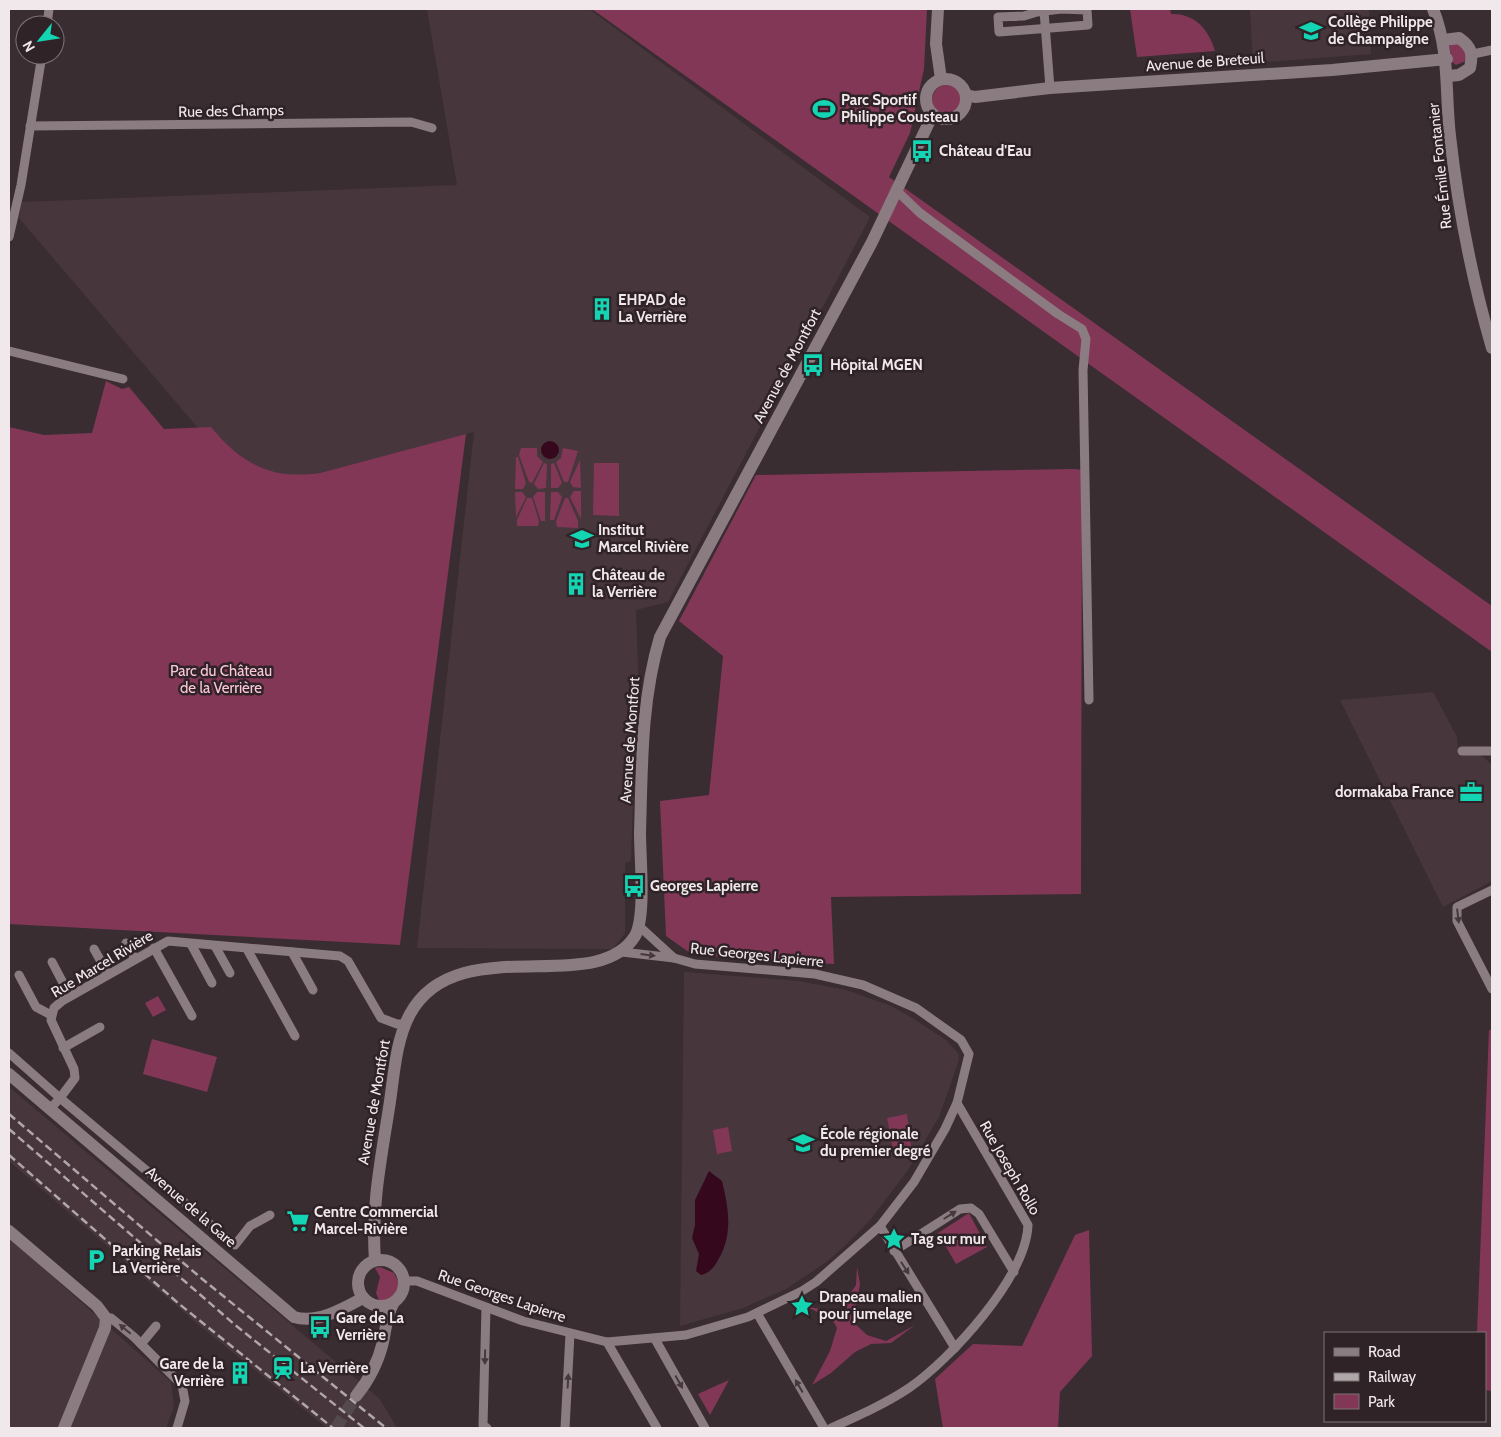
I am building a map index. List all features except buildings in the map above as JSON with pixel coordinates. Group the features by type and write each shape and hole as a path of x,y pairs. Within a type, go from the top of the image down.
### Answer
{"street":[{"path":"938,9 936,44 941,79"},
{"name":"Rue Émile Fontanier","path":"1433,9 1444,40 1448,76 1450,132 1466,246 1492,348"},
{"path":"1087,10 1088,25 1046,29 998,32 998,17 1024,16 1044,11 1087,10"},
{"path":"1044,11 1050,88"},
{"path":"1444,40 1459,38 1467,44 1473,54 1470,68 1459,75 1448,76"},
{"path":"1473,54 1492,50"},
{"name":"Avenue de Breteuil","path":"966,96 975,97 1050,88 1323,71 1446,59"},
{"path":"9,237 40,65"},
{"path":"941,79 954,80 964,89 966,96 966,102 959,114 946,119 933,114 928,109 926,97 931,86 941,79"},
{"name":"Avenue de Montfort","path":"640,926 645,707 649,681 660,637 897,191 933,114"},
{"name":"Rue des Champs","path":"30,126 411,122 432,128"},
{"path":"897,191 920,213 1058,314 1082,329 1086,339 1083,370 1089,700"},
{"path":"9,351 123,379"},
{"path":"1462,751 1492,751"},
{"path":"1492,890 1457,907 1457,921 1492,988"},
{"path":"622,952 633,939 640,926"},
{"name":"Rue Georges Lapierre","path":"640,926 674,958"},
{"name":"Rue Marcel Rivière","path":"60,1098 75,1078 74,1069 52,1026 51,1015 58,1004 168,941 340,956 348,961 381,1018 406,1024"},
{"path":"126,943 135,959"},
{"path":"190,944 212,983"},
{"path":"215,946 230,973"},
{"path":"154,948 192,1016"},
{"path":"94,949 108,974"},
{"path":"247,949 295,1036"},
{"path":"292,952 313,990"},
{"name":"Avenue de Montfort","path":"375,1260 374,1205 398,1053 406,1024 417,1004 425,995 462,974 496,967 592,962 606,960 622,952"},
{"name":"Rue Georges Lapierre","path":"405,1281 417,1281 486,1308 546,1328 607,1342 655,1339 718,1327 756,1314 816,1282 880,1226 914,1182 957,1103 969,1054 961,1040 916,1008 863,985 815,974 695,964 674,958 622,952"},
{"path":"52,962 70,996"},
{"path":"19,975 36,1007 51,1015"},
{"path":"63,1048 100,1027"},
{"path":"9,1052 60,1098 235,1245"},
{"name":"Avenue de la Gare","path":"9,1074 289,1313 300,1319 333,1314 363,1298"},
{"path":"51,1108 60,1098"},
{"name":"Rue Joseph Rollo","path":"831,1428 875,1408 910,1387 955,1348 981,1318 1014,1272 1028,1238 1028,1225 957,1103"},
{"path":"894,1251 960,1209 971,1208 979,1214 1014,1272"},
{"path":"224,1256 250,1226 270,1215"},
{"path":"880,1226 955,1348"},
{"path":"9,1231 102,1310 106,1318 102,1334 64,1428"},
{"path":"376,1306 378,1322 375,1347 370,1366 356,1396 378,1360 386,1321 393,1304 402,1294 405,1281 400,1268 395,1263 389,1260 375,1260 363,1268 359,1274 359,1290 363,1298 376,1306 393,1304"},
{"path":"92,1303 99,1318 102,1334"},
{"path":"486,1308 483,1425 487,1428"},
{"path":"756,1314 824,1428"},
{"path":"106,1318 111,1318 178,1380 183,1388 185,1401 177,1428"},
{"path":"141,1344 156,1326"},
{"path":"565,1428 570,1334"},
{"path":"655,1339 704,1428"},
{"path":"607,1342 657,1428"}],"shaded area":[{"name":"Institut Marcel Rivière","path":"427,9 589,9 870,217 668,602 636,610 639,700 635,737 631,861 625,863 625,933 613,949 417,948 474,432 320,473 302,476 269,471 252,464 228,446 211,427 198,428 19,218 22,202 457,185"},
{"name":"Collège Philippe de Champaigne","path":"1250,9 1369,9 1371,54 1253,63"},
{"path":"546,441 554,441 559,446 557,457 546,459 541,454 541,446"},
{"path":"1433,692 1457,737 1458,754 1480,754 1492,765 1492,881 1443,907 1340,700"},
{"name":"École régionale du premier degré","path":"684,972 799,981 846,990 891,1006 914,1019 946,1040 958,1053 959,1060 939,1117 908,1170 871,1219 847,1244 825,1263 786,1289 743,1308 680,1326"},
{"path":"9,1087 380,1399 397,1428 327,1428 200,1326 9,1161"},
{"path":"709,1171 722,1181 728,1212 728,1231 723,1251 713,1268 701,1275 696,1271 699,1254 692,1238 695,1225 695,1200"},
{"path":"9,1238 171,1382 174,1407 166,1428 9,1428"}],"green space":[{"path":"592,9 927,9 924,69 910,133 889,177 1492,606 1492,652"},
{"path":"1130,9 1170,9 1171,14 1187,16 1200,24 1205,30 1215,51 1137,57"},
{"path":"1455,42 1465,46 1466,61 1456,65 1452,62 1449,46"},
{"path":"947,85 958,89 962,100 958,111 947,115 936,111 932,100 936,89"},
{"name":"Parc du Château de la Verrière","path":"106,381 122,389 129,387 164,429 211,427 234,451 246,460 272,471 287,474 320,473 466,434 400,945 9,924 9,427 44,435 92,433"},
{"path":"521,448 537,448 537,456 543,462 532,483 529,482 519,455"},
{"path":"563,448 578,451 568,482 564,482 556,462 561,458"},
{"path":"516,457 518,457 526,483 523,489 515,489"},
{"path":"580,460 581,488 573,487 570,482"},
{"path":"544,463 547,464 546,488 538,489 534,484"},
{"path":"554,463 562,483 558,488 551,488 551,464"},
{"path":"594,463 619,463 619,516 593,515"},
{"path":"1082,470 1081,894 831,897 834,964 693,955 666,936 660,801 709,795 723,656 679,621 756,475"},
{"path":"574,491 581,491 581,519 570,497"},
{"path":"515,492 522,492 526,497 516,517"},
{"path":"537,492 545,492 545,521 541,521 533,497"},
{"path":"551,492 558,492 562,497 554,520 550,520"},
{"path":"527,498 532,498 539,521 538,526 517,526 517,520"},
{"path":"565,498 568,498 578,521 578,528 557,527 556,521"},
{"path":"158,996 166,1010 153,1017 145,1003"},
{"path":"1489,1030 1492,1030 1492,1391 1486,1390 1486,1332 1477,1332"},
{"path":"152,1039 217,1057 207,1092 143,1074"},
{"path":"907,1114 912,1153 894,1156 887,1118"},
{"path":"728,1127 732,1151 717,1154 713,1130"},
{"path":"969,1213 987,1247 956,1264 938,1233"},
{"path":"1089,1230 1092,1356 1060,1392 1058,1428 943,1428 935,1379 973,1344 1022,1346 1075,1235"},
{"path":"380,1267 394,1273 399,1283 397,1293 385,1302 379,1300 376,1293 380,1277 375,1268"},
{"path":"857,1267 860,1284 853,1322 867,1335 886,1341 915,1325 891,1343 871,1344 855,1352 831,1373 812,1385 830,1351 837,1328 831,1317 802,1306 821,1309 839,1318 847,1308 847,1298 856,1285"},
{"path":"729,1380 710,1415 698,1394"}],"tunnel":[{"path":"336,1428 356,1396"}],"railway":[{"path":"9,1114 201,1278 386,1428"},
{"path":"9,1129 234,1324 364,1428"},
{"path":"9,1155 178,1303 333,1428"}],"place":[{"name":"Collège Philippe de Champaigne","path":"1311,31"},
{"name":"Parc Sportif Philippe Cousteau","path":"824,109"},
{"name":"Château d'Eau","path":"922,151"},
{"name":"EHPAD de La Verrière","path":"602,309"},
{"name":"Hôpital MGEN","path":"813,365"},
{"name":"Institut Marcel Rivière","path":"582,539"},
{"name":"Château de la Verrière","path":"576,584"},
{"name":"dormakaba France","path":"1471,792"},
{"name":"Georges Lapierre","path":"634,886"},
{"name":"École régionale du premier degré","path":"803,1143"},
{"name":"Centre Commercial Marcel-Rivière","path":"298,1221"},
{"name":"Tag sur mur","path":"894,1239"},
{"name":"Parking Relais La Verrière","path":"96,1260"},
{"name":"Drapeau malien pour jumelage","path":"802,1306"},
{"name":"Gare de La Verrière","path":"320,1327"},
{"name":"La Verrière","path":"283,1368"},
{"name":"Gare de la Verrière","path":"240,1373"}]}
